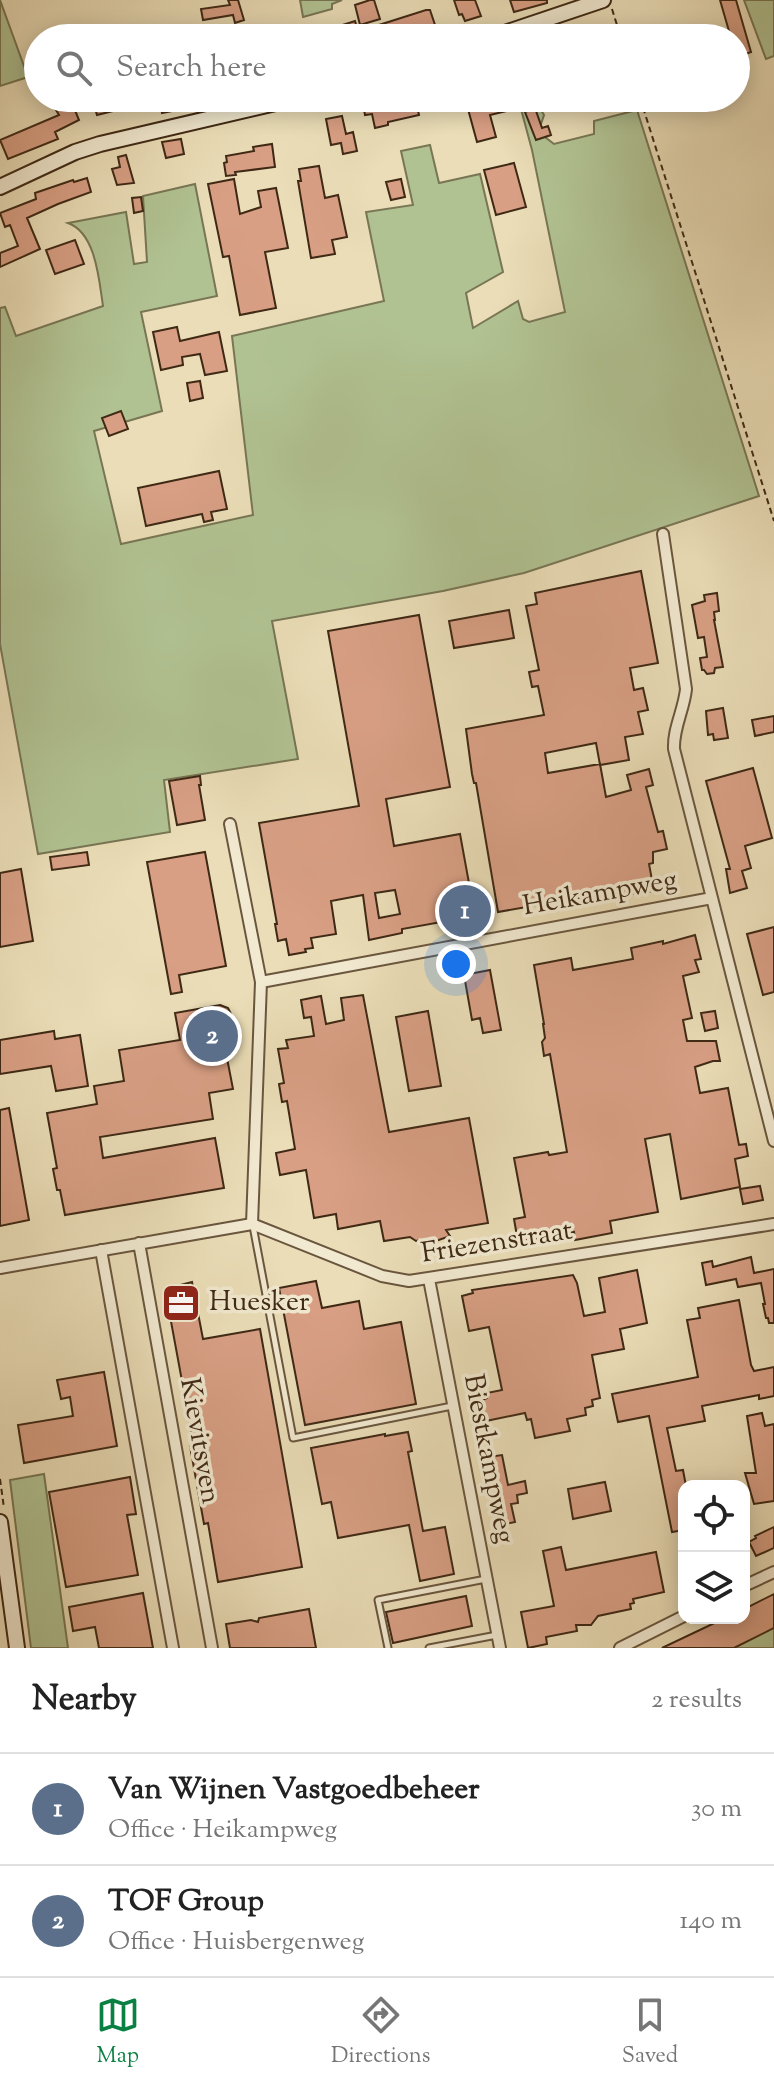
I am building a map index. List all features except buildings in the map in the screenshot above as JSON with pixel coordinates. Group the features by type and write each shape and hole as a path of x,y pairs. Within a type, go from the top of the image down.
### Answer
{"street":[{"path":"533,24 606,0"},
{"path":"0,187 75,152 100,144 237,112"},
{"path":"663,534 686,689 684,706 673,734 674,749 774,1141"},
{"path":"0,1268 252,1224 261,982 230,824"},
{"name":"Heikampweg","path":"261,982 712,898"},
{"name":"Friezenstraat","path":"252,1224 382,1276 409,1281 774,1224"},
{"name":"Kievitsven","path":"139,1243 212,1648"},
{"path":"101,1250 173,1648"},
{"name":"Biestkampweg","path":"429,1279 500,1648"},
{"path":"0,1522 17,1648"},
{"path":"750,1583 774,1572"},
{"path":"620,1648 678,1619"}],"lane":[{"path":"252,1224 293,1438 453,1406"},
{"path":"388,1648 378,1600 487,1579"},
{"path":"429,1648 498,1635"}],"path":[{"path":"606,0 615,24"},
{"path":"644,112 774,521"}],"green space":[{"path":"0,0 24,66 24,78 0,86"},
{"path":"300,0 342,0 332,4 332,9 303,17"},
{"path":"744,0 774,0 774,56 766,59"},
{"path":"522,112 542,112 540,127 545,137 554,144 594,134 594,121 638,112 759,496 524,573 443,591 272,621 298,759 164,780 170,832 38,854 0,644 0,308 5,307 16,336 103,306 98,271 90,247 77,228 68,223 126,212 134,264 147,262 143,196 195,184 217,296 141,312 162,411 94,431 121,544 253,515 232,336 384,301 366,212 413,205 401,151 430,145 439,183 480,174 503,272 466,293 473,328 518,301 523,319 529,322 565,312"},
{"path":"44,1474 68,1648 31,1648 10,1480"},
{"path":"774,1624 774,1648 726,1648"}],"place":[{"name":"Van Wijnen Vastgoedbeheer","path":"465,911"},
{"name":"TOF Group","path":"212,1036"},
{"name":"Huesker","path":"181,1303"}]}
